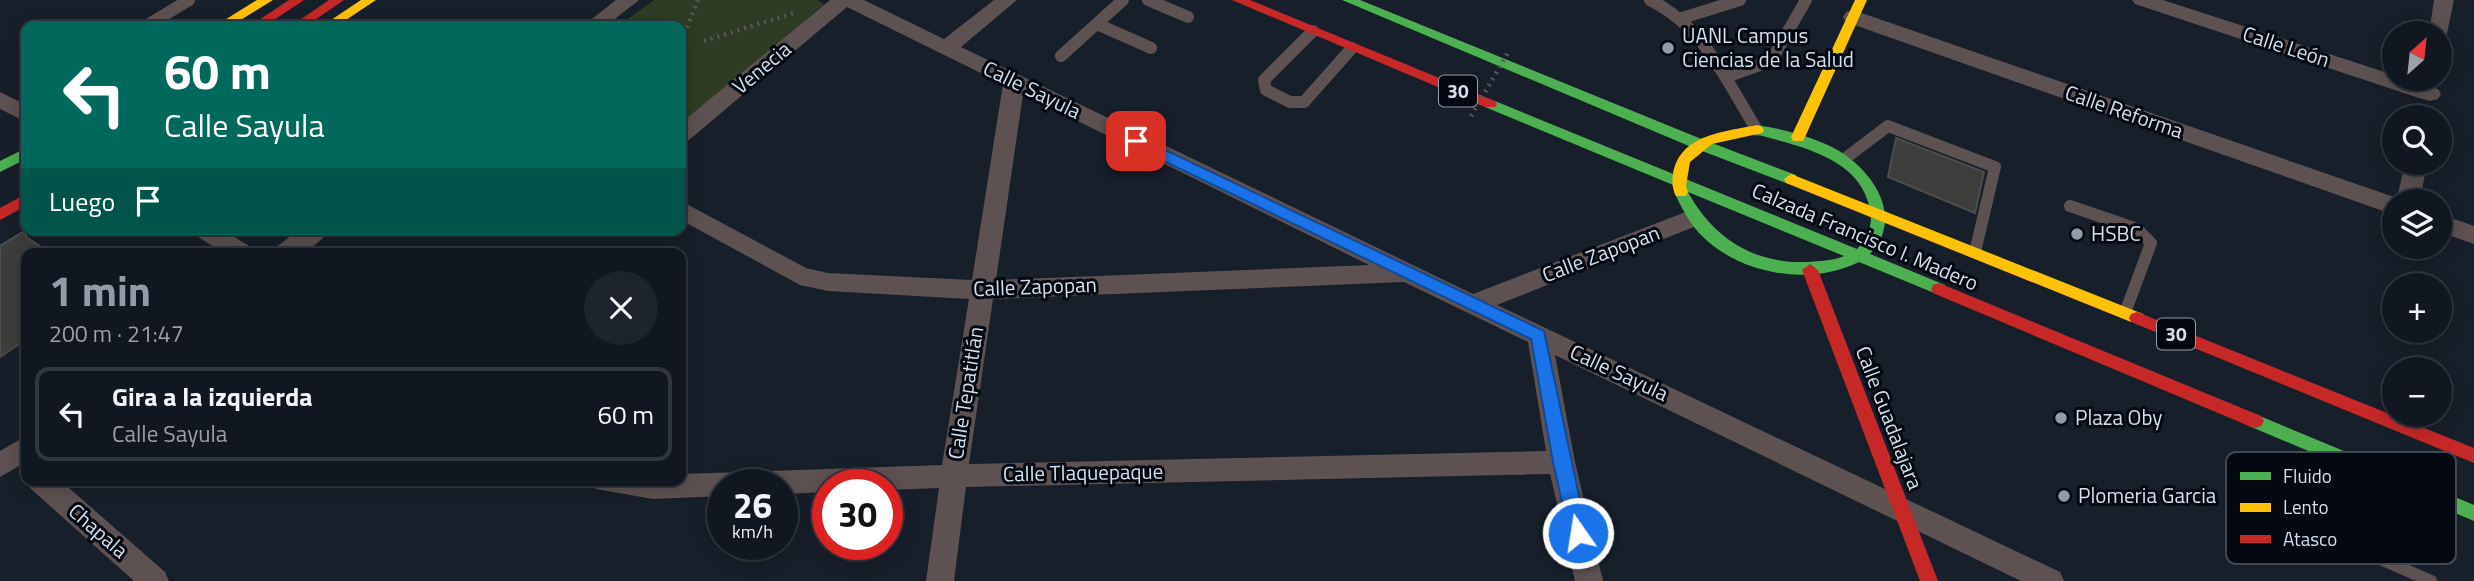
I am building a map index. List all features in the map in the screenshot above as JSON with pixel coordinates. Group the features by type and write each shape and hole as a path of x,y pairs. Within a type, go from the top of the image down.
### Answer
{"main road":[{"path":"230,21 266,0"},
{"path":"264,21 298,0"},
{"path":"305,21 338,0"},
{"path":"336,21 370,0"},
{"name":"Calzada Francisco I. Madero","path":"1238,0 1858,255 2322,452"},
{"name":"Calzada Francisco I. Madero","path":"1348,0 1372,4 1700,144 1878,212 2474,457"},
{"path":"1798,137 1857,8"},
{"path":"1757,130 1798,137 1822,146 1861,176 1873,194 1878,212 1875,236 1858,255 1829,268 1776,268 1742,257 1712,240 1691,219 1681,200 1678,181 1684,161 1700,144 1717,136 1757,130"},
{"path":"0,160 21,146"},
{"path":"0,167 21,156"},
{"path":"0,185 21,172"},
{"path":"0,215 21,202"},
{"name":"Calle Guadalajara","path":"1810,270 1928,581"},
{"name":"Calzada Francisco I. Madero","path":"2456,506 2474,513"}],"street":[{"path":"600,21 629,0"},
{"name":"Calle Sayula","path":"845,0 2050,581"},
{"name":"Venecia","path":"686,131 845,0"},
{"path":"946,48 1007,0"},
{"name":"Calle León","path":"2142,0 2382,71"},
{"path":"2441,21 2444,0"},
{"name":"Calle Reforma","path":"1857,8 2382,202"},
{"name":"Calle Tepatitlán","path":"940,581 1014,82"},
{"path":"0,99 21,112"},
{"name":"Calle Zapopan","path":"686,212 800,276 828,282 982,290 1407,273"},
{"name":"Calle Zapopan","path":"1473,304 1691,219"},
{"path":"2452,227 2474,235"},
{"path":"213,235 234,248"},
{"path":"291,248 309,235"},
{"path":"1539,335 1562,462 1589,581"},
{"name":"Calle Tlaquepaque","path":"686,486 954,476 1562,462"},
{"name":"Chapala","path":"47,486 155,581"},
{"name":"Calle Tlaquepaque","path":"645,486 680,486"}],"lane":[{"path":"154,21 189,0"},
{"path":"1061,56 1123,0"},
{"path":"1148,0 1188,17"},
{"path":"1650,0 1682,18 1726,77 1735,97 1757,130"},
{"path":"1682,18 1740,0"},
{"path":"1726,77 1759,68 1771,61 1806,0"},
{"path":"1097,24 1151,48"},
{"path":"1313,32 1264,80 1266,90 1290,102 1304,102 1352,48"},
{"path":"1843,160 1888,126 1995,167 1975,252"},
{"path":"2070,206 2137,229 2151,243 2125,314"},
{"path":"2392,564 2431,581"}],"path":[{"path":"686,29 698,0"},
{"path":"704,41 798,12"},
{"path":"1471,116 1509,51"}],"green space":[{"path":"654,0 817,0 824,4 686,123 686,21 625,21"}],"building":[{"path":"1896,138 1984,172 1975,213 1888,177"},
{"path":"21,233 43,248 21,248 21,342 0,357 0,246"}],"traffic: fast":[{"path":"1348,0 1791,179"},
{"path":"1490,104 1939,289"},
{"path":"1681,192 1704,229 1737,254 1756,261 1798,268 1827,266 1846,262 1863,252 1875,236 1878,213 1866,184 1855,171 1841,159 1810,143 1757,130"},
{"path":"0,167 21,156"},
{"path":"2255,421 2329,452"},
{"path":"2456,505 2474,513"}],"traffic: slow":[{"path":"231,21 267,0"},
{"path":"336,21 370,0"},
{"path":"1798,137 1861,0"},
{"path":"1681,192 1679,186 1683,160 1708,140 1757,130"},
{"path":"1791,179 2137,318"}],"traffic: jam":[{"path":"264,21 298,0"},
{"path":"305,21 338,0"},
{"path":"1238,0 1490,104"},
{"path":"0,215 21,202"},
{"path":"1810,270 1929,581"},
{"path":"1939,289 2255,421"},
{"path":"2137,318 2474,456"}],"place":[{"name":"UANL Campus Ciencias de la Salud","path":"1668,48"},
{"name":"HSBC","path":"2077,234"},
{"name":"Plaza Oby","path":"2061,418"},
{"name":"Plomeria Garcia","path":"2064,496"}],"route":[{"path":"1136,141 1539,335 1578,533"}]}
